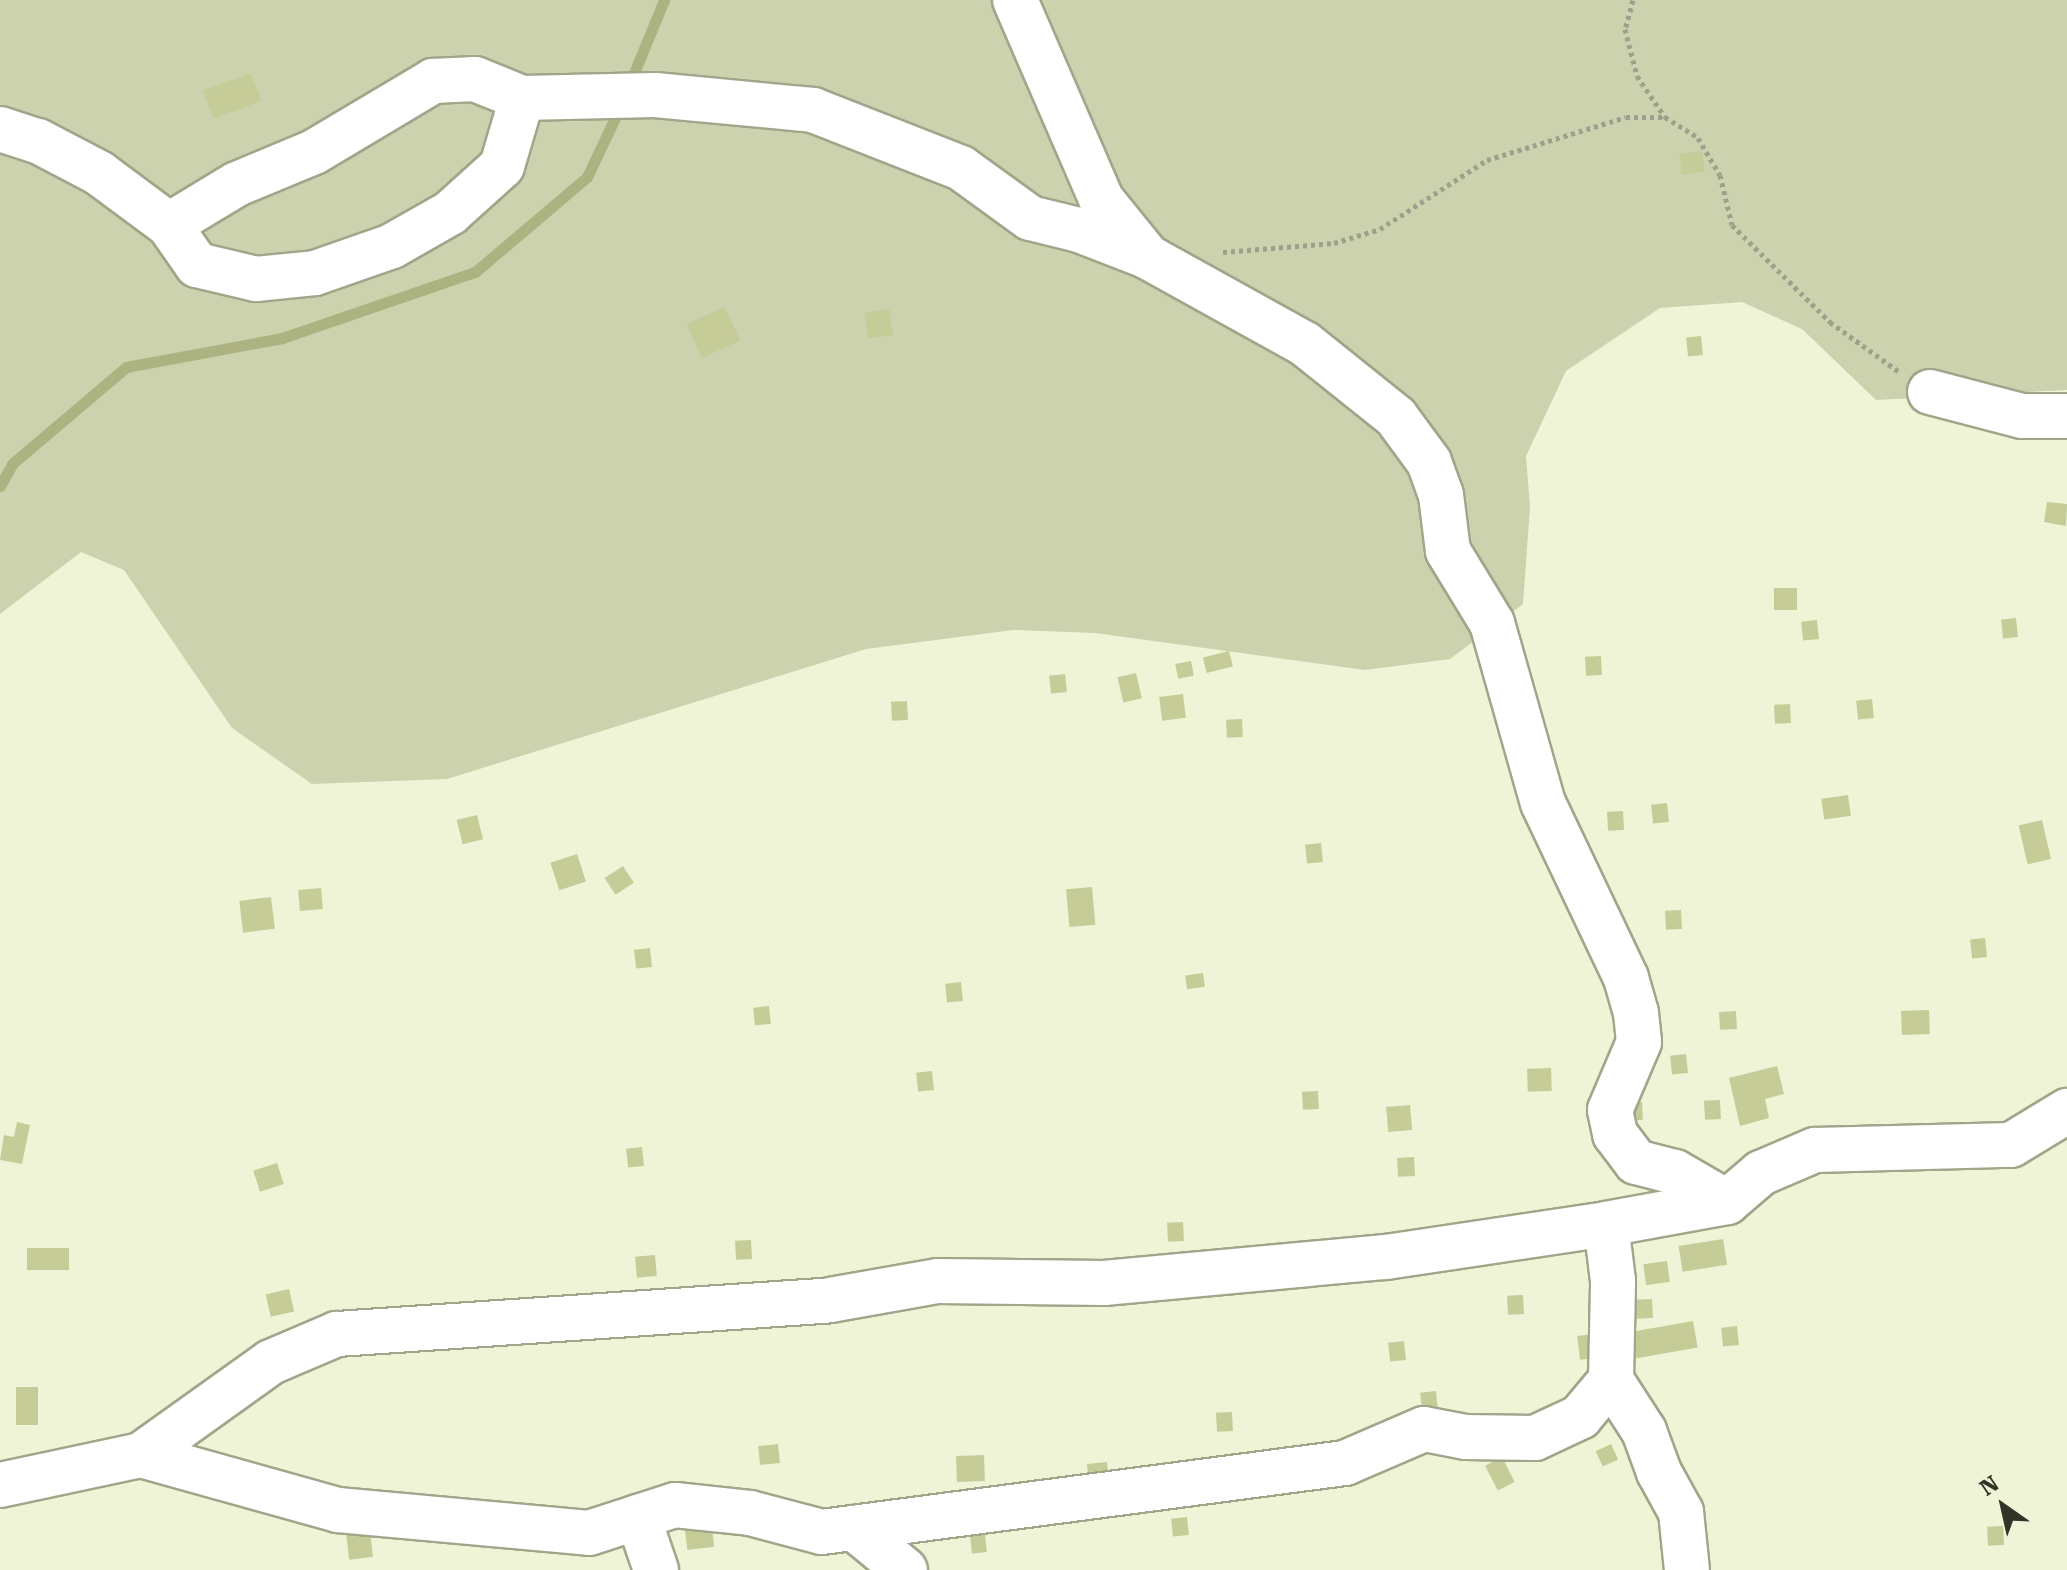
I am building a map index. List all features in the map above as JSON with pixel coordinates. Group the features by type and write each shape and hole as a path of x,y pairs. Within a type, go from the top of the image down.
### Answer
{"street":[{"path":"1015,0 1101,199 1148,257"},
{"path":"169,225 237,184 314,152 433,81 475,79 522,98 655,95 813,110 961,168 1030,218 1079,230 1148,257 1305,344 1396,417 1429,462 1441,495 1448,551 1492,623 1543,803 1626,978 1636,1013 1639,1042 1610,1110 1615,1134 1636,1162 1675,1172 1727,1202"},
{"path":"0,129 38,141 99,173 169,225 197,265 256,279 315,273 392,246 450,213 502,166 522,98"},
{"path":"1930,392 2022,416 2067,416"},
{"path":"0,1485 141,1455 271,1362 337,1334 830,1300 938,1281 1104,1283 1386,1257 1606,1224 1727,1202 1761,1173 1815,1150 2011,1145 2067,1111"},
{"path":"1606,1224 1613,1281 1611,1380 1644,1431 1681,1512 1687,1570"},
{"path":"141,1455 338,1510 589,1533 675,1505 750,1513 822,1532 1345,1463 1424,1429 1466,1437 1535,1438 1580,1417 1611,1380"},
{"path":"638,1517 656,1570"},
{"path":"854,1528 905,1570"}],"path":[{"path":"1633,0 1625,29 1637,76 1665,117 1698,138 1720,175 1732,225 1830,322 1930,392"},
{"path":"1215,253 1334,243 1380,229 1487,160 1626,117 1665,117"}],"green space":[{"path":"0,0 2067,0 2067,390 1876,400 1802,329 1742,302 1660,308 1566,371 1526,456 1530,507 1523,604 1450,659 1365,670 1095,633 1013,630 866,649 447,779 312,784 232,728 124,570 81,552 0,614"}],"building":[{"path":"251,73 261,101 213,119 203,90"},
{"path":"1702,151 1705,172 1682,175 1679,154"},
{"path":"725,307 740,341 702,358 687,324"},
{"path":"889,309 893,335 868,339 864,313"},
{"path":"1701,336 1703,355 1688,356 1686,338"},
{"path":"2047,502 2067,504 2066,526 2044,522"},
{"path":"1774,588 1797,588 1797,610 1774,610"},
{"path":"2016,618 2018,637 2003,638 2001,620"},
{"path":"1817,620 1819,639 1803,641 1801,622"},
{"path":"1229,651 1233,667 1207,673 1203,658"},
{"path":"1601,656 1602,675 1586,676 1585,657"},
{"path":"1191,661 1194,676 1178,679 1175,664"},
{"path":"1136,673 1142,698 1123,703 1117,677"},
{"path":"1065,674 1067,692 1051,694 1049,676"},
{"path":"1183,694 1186,718 1162,721 1159,697"},
{"path":"1872,699 1874,718 1858,720 1856,701"},
{"path":"907,701 908,720 892,721 891,702"},
{"path":"1790,704 1791,723 1775,724 1774,705"},
{"path":"1242,719 1243,737 1227,738 1226,720"},
{"path":"1848,795 1851,816 1824,820 1821,799"},
{"path":"1667,803 1669,822 1653,824 1651,805"},
{"path":"1623,811 1624,830 1608,831 1607,812"},
{"path":"477,815 483,839 463,844 457,820"},
{"path":"2042,820 2051,859 2028,864 2019,825"},
{"path":"1321,843 1323,862 1307,864 1305,845"},
{"path":"577,854 586,882 559,890 550,863"},
{"path":"623,866 634,883 615,895 605,878"},
{"path":"1092,887 1095,925 1069,927 1066,889"},
{"path":"321,888 323,909 300,911 298,890"},
{"path":"271,897 275,929 243,933 239,901"},
{"path":"1681,910 1682,929 1666,930 1665,911"},
{"path":"1985,938 1987,957 1972,958 1970,940"},
{"path":"650,948 652,967 636,969 634,950"},
{"path":"1203,973 1205,987 1187,989 1185,976"},
{"path":"961,982 963,1001 947,1003 945,984"},
{"path":"769,1006 771,1024 755,1026 753,1008"},
{"path":"1929,1010 1930,1034 1902,1035 1901,1011"},
{"path":"1736,1011 1737,1029 1720,1030 1719,1012"},
{"path":"1686,1054 1688,1073 1672,1075 1670,1056"},
{"path":"1777,1066 1784,1094 1765,1099 1769,1118 1740,1126 1729,1078"},
{"path":"1551,1068 1552,1091 1528,1092 1527,1069"},
{"path":"932,1071 934,1090 918,1092 916,1073"},
{"path":"1318,1091 1319,1109 1303,1110 1302,1092"},
{"path":"1720,1100 1721,1119 1705,1120 1704,1101"},
{"path":"1642,1102 1643,1120 1626,1121 1625,1103"},
{"path":"1410,1105 1412,1130 1388,1132 1386,1107"},
{"path":"17,1122 30,1125 22,1164 0,1160 4,1135 14,1137"},
{"path":"642,1147 644,1166 628,1168 626,1149"},
{"path":"1414,1157 1415,1176 1398,1177 1397,1158"},
{"path":"277,1163 284,1184 260,1192 253,1171"},
{"path":"1183,1222 1184,1241 1168,1242 1167,1223"},
{"path":"1723,1239 1727,1265 1683,1272 1679,1246"},
{"path":"751,1240 752,1259 736,1260 735,1241"},
{"path":"27,1248 69,1248 69,1270 27,1270"},
{"path":"655,1255 657,1276 637,1278 635,1257"},
{"path":"1667,1261 1670,1282 1646,1285 1643,1264"},
{"path":"289,1289 294,1311 271,1317 266,1294"},
{"path":"1523,1295 1524,1314 1508,1315 1507,1296"},
{"path":"1652,1299 1653,1318 1637,1319 1636,1300"},
{"path":"1693,1321 1698,1348 1637,1358 1632,1332"},
{"path":"1737,1326 1739,1345 1723,1347 1721,1328"},
{"path":"1602,1333 1605,1357 1580,1360 1577,1336"},
{"path":"1404,1341 1406,1360 1390,1362 1388,1343"},
{"path":"16,1387 38,1387 38,1425 16,1425"},
{"path":"1436,1391 1438,1410 1422,1412 1420,1393"},
{"path":"1232,1412 1233,1431 1217,1432 1216,1413"},
{"path":"778,1444 780,1463 760,1465 758,1446"},
{"path":"1611,1444 1618,1459 1603,1467 1596,1451"},
{"path":"984,1455 985,1481 957,1482 956,1456"},
{"path":"1502,1457 1515,1482 1498,1491 1485,1466"},
{"path":"1107,1462 1109,1481 1089,1488 1087,1464"},
{"path":"1187,1517 1189,1535 1173,1537 1171,1519"},
{"path":"711,1521 714,1547 687,1550 684,1524"},
{"path":"2003,1526 2004,1545 1988,1546 1987,1527"},
{"path":"370,1532 373,1557 349,1560 346,1535"},
{"path":"985,1534 987,1552 972,1553 970,1536"}],"waterway":[{"path":"629,85 664,0"},
{"path":"0,486 13,463 126,367 282,338 475,272 587,177 621,105"}]}
